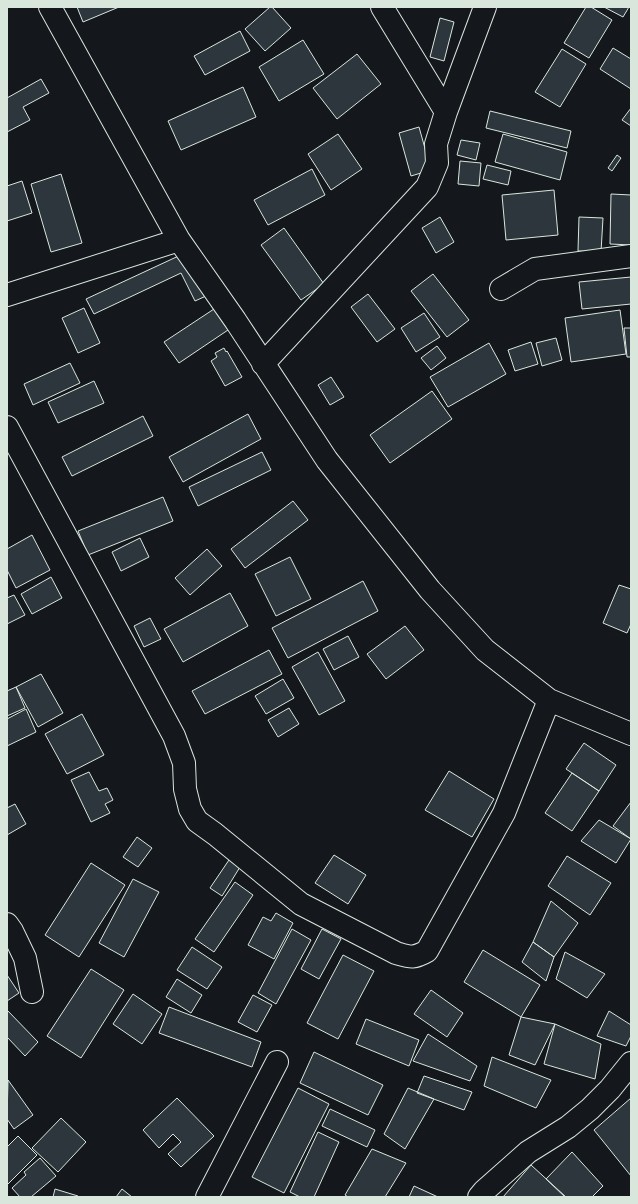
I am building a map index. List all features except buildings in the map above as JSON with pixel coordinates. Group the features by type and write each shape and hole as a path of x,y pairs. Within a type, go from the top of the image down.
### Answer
{"street":[{"path":"50,7 179,240 235,320 327,460 430,590 485,650 549,700 631,734"},
{"path":"382,7 446,112"},
{"path":"263,364 427,187 437,163 436,144 446,112 486,7"},
{"path":"7,295 179,240"},
{"path":"501,289 535,268 631,256"},
{"path":"7,426 174,736 184,763 185,789 190,809 197,821 301,904 396,953 410,957 420,955 427,951 504,813 549,700"},
{"path":"7,924 25,958 32,992"},
{"path":"207,1197 277,1062"},
{"path":"479,1197 528,1152 568,1127 590,1109 610,1089 631,1063"}]}
